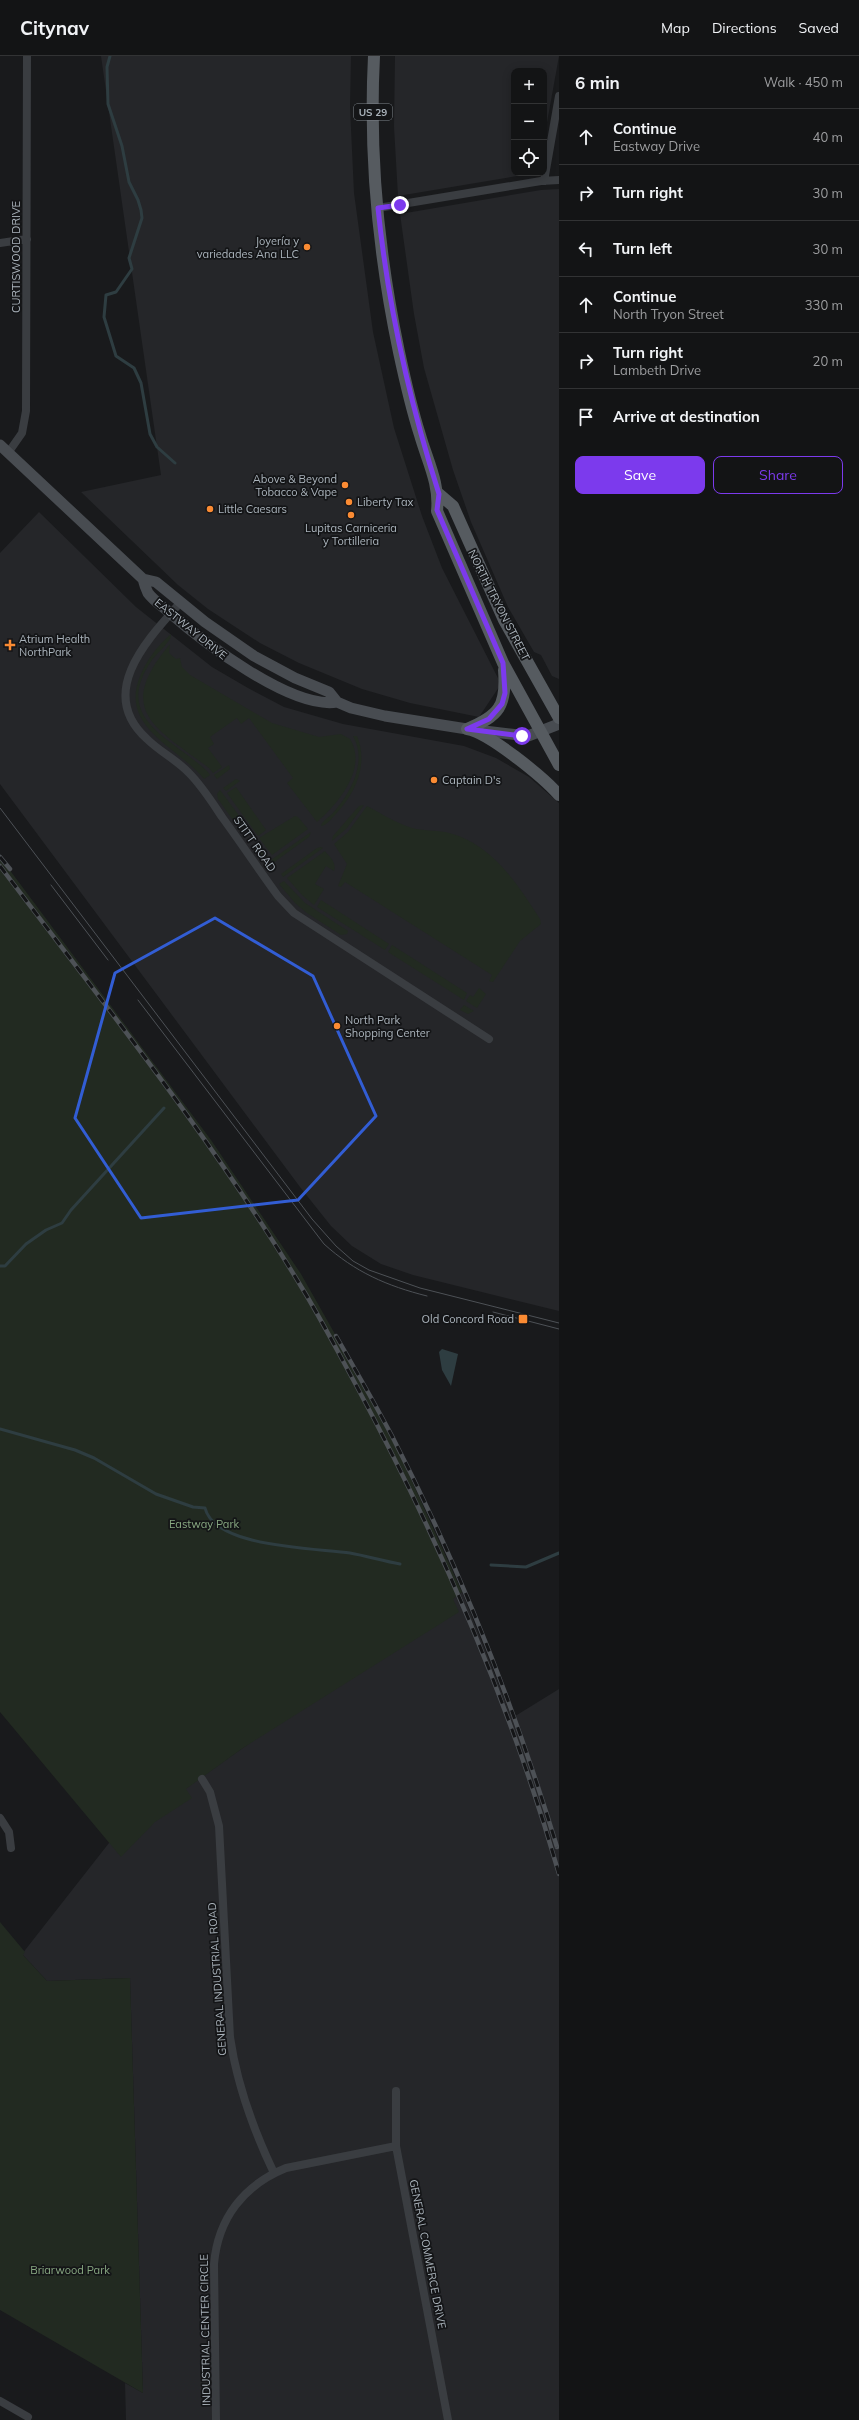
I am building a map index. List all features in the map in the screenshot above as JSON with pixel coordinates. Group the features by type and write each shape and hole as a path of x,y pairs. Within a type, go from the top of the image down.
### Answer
{"main road":[{"name":"NORTH TRYON STREET","path":"374,56 373,117 378,208 399,351 418,431 439,494 437,510 503,663 559,765"},
{"name":"EASTWAY DRIVE","path":"4,449 143,579 148,594 225,657 277,686 324,704 337,702"},
{"name":"NORTH TRYON STREET","path":"439,494 453,506 504,620 559,718"},
{"name":"EASTWAY DRIVE","path":"143,579 156,582 180,603 254,656 283,672 329,692 337,702 351,708 385,716 522,736 540,732 559,724"},
{"path":"503,663 505,693 502,704 489,719 471,729 528,767 559,795"},
{"path":"546,695 559,702"}],"street":[{"name":"CURTISWOOD DRIVE","path":"4,449 22,433 26,411 28,239 27,56"},
{"path":"544,181 559,96"},
{"path":"378,208 544,181 559,180"},
{"path":"0,243 28,239"},
{"name":"STITT ROAD","path":"180,603 135,659 128,676 125,691 126,706 131,719 139,731 190,774 278,896 294,912 489,1039"},
{"name":"GENERAL INDUSTRIAL ROAD","path":"202,1779 210,1792 219,1826 230,2031 234,2064 256,2135 274,2173"},
{"path":"0,1818 9,1832 11,1848"},
{"name":"GENERAL COMMERCE DRIVE","path":"396,2091 396,2146 448,2420"},
{"name":"INDUSTRIAL CENTER CIRCLE","path":"216,2420 215,2248 223,2224 237,2202 256,2184 274,2173 286,2168 396,2146"},
{"path":"0,2401 28,2417"}],"highlighted area":[{"path":"215,918 313,976 376,1116 298,1200 141,1218 75,1118 115,973"}],"shaded area":[{"path":"101,56 351,56 350,107 354,193 373,332 394,428 422,516 442,568 501,684 479,717 410,703 362,689 299,663 260,643 208,609 178,585 81,492 161,475"},
{"path":"395,56 559,56 547,122 547,68 511,68 511,176 517,176 398,196 394,127"},
{"path":"559,189 559,679 552,676 541,655 534,652 508,607 471,522 453,470 424,368 414,314 400,214 541,190"},
{"path":"39,512 136,607 212,667 248,688 284,707 343,724 464,746 496,758 529,777 559,803 559,1311 413,1275 381,1264 352,1246 331,1226 300,1187 0,784 0,553"},
{"path":"442,1349 458,1354 451,1386 442,1370 439,1352"},
{"path":"462,1592 512,1718 559,1689 559,2420 126,2420 125,2383 143,2393 130,1978 47,1981 22,1954 109,1843"}],"green space":[{"path":"171,634 169,640 152,660 141,680 138,698 142,712 151,725 163,737 207,771 210,775 204,779 155,735 145,724 138,711 136,696 139,679 152,655"},
{"path":"170,644 169,653 176,659 180,658 182,667 190,675 272,723 319,737 341,734 350,739 355,750 353,773 348,785 334,806 317,822 287,783 293,778 249,718 241,724 237,718 210,737 214,744 208,748 222,767 213,773 209,768 172,741 148,716 143,702 145,686 153,667"},
{"path":"353,736 357,736 360,747 361,768 358,778 349,798 329,822 321,826 345,797 355,777 359,756"},
{"path":"229,765 230,769 217,779 214,775"},
{"path":"236,779 240,781 226,791 223,788"},
{"path":"236,787 266,830 258,836 227,793"},
{"path":"220,790 243,821 240,823 235,823 218,799 217,794"},
{"path":"364,805 347,828 332,841 333,836 359,806"},
{"path":"367,806 406,826 420,830 445,832 461,837 476,845 501,865 522,891 540,919 541,924 520,941 493,982 489,981 492,975 345,882 341,887 338,886 347,864 334,844 348,832"},
{"path":"295,816 298,817 308,829 272,855 259,838"},
{"path":"311,832 309,837 273,863 271,860"},
{"path":"260,845 268,856 263,861 256,852"},
{"path":"317,848 323,848 283,877 281,874"},
{"path":"325,851 335,865 335,868 334,871 326,866 315,884 324,889 314,905 302,895 287,878"},
{"name":"Eastway Park","path":"0,857 211,1140 301,1274 344,1350 402,1459 462,1592 453,1599 459,1612 243,1748 186,1789 192,1798 155,1822 121,1857 0,1712"},
{"path":"284,881 305,903 348,931 347,934 341,935 307,913 295,903 279,884"},
{"path":"321,900 389,944 385,950 317,907"},
{"path":"392,945 467,993 464,1000 388,952"},
{"path":"479,988 486,994 477,1008 466,1001 470,995 473,997"},
{"path":"464,1005 474,1011 468,1014 460,1010"},
{"name":"Briarwood Park","path":"0,1922 25,1952 23,1955 47,1981 130,1978 143,2393 0,2310"}],"waterway":[{"path":"110,56 107,67 108,104 122,146 129,182 138,200 142,218 129,258 132,269 116,292 106,295 104,317 116,356 134,368 141,383 150,434 157,447 175,463"},
{"path":"0,1266 5,1266 26,1244 46,1230 62,1223 71,1210 164,1108"},
{"path":"0,1429 75,1450 94,1458 156,1494 193,1507 205,1508 213,1521 227,1531 246,1538 268,1544 350,1553 400,1564"},
{"path":"491,1565 526,1567 559,1553"}],"tram line":[{"path":"0,808 312,1219 336,1246 353,1261 369,1270 420,1288 559,1323"},
{"path":"51,885 108,960"},
{"path":"138,1000 324,1244 348,1263 372,1277 398,1288 427,1296"},
{"path":"493,1312 559,1329"}],"railway":[{"path":"0,857 10,869"},
{"path":"0,866 118,1021 195,1126 268,1233 323,1324 387,1444 416,1503 471,1624 518,1747 540,1810 559,1874"},
{"path":"336,1336 392,1436 417,1486 463,1587 523,1741 557,1847"}],"place":[{"name":"Joyería y variedades Ana LLC","path":"307,247"},
{"name":"Above & Beyond Tobacco & Vape","path":"345,485"},
{"name":"Liberty Tax","path":"349,502"},
{"name":"Little Caesars","path":"210,509"},
{"name":"Lupitas Carniceria y Tortilleria","path":"351,515"},
{"name":"Atrium Health NorthPark","path":"10,645"},
{"name":"Captain D's","path":"434,780"},
{"name":"North Park Shopping Center","path":"337,1026"},
{"name":"Old Concord Road","path":"523,1319"}],"route":[{"path":"400,205 378,208 393,317 405,380 439,494 437,510 456,559 503,663 505,693 502,704 496,713 489,719 467,729 522,736"}]}
